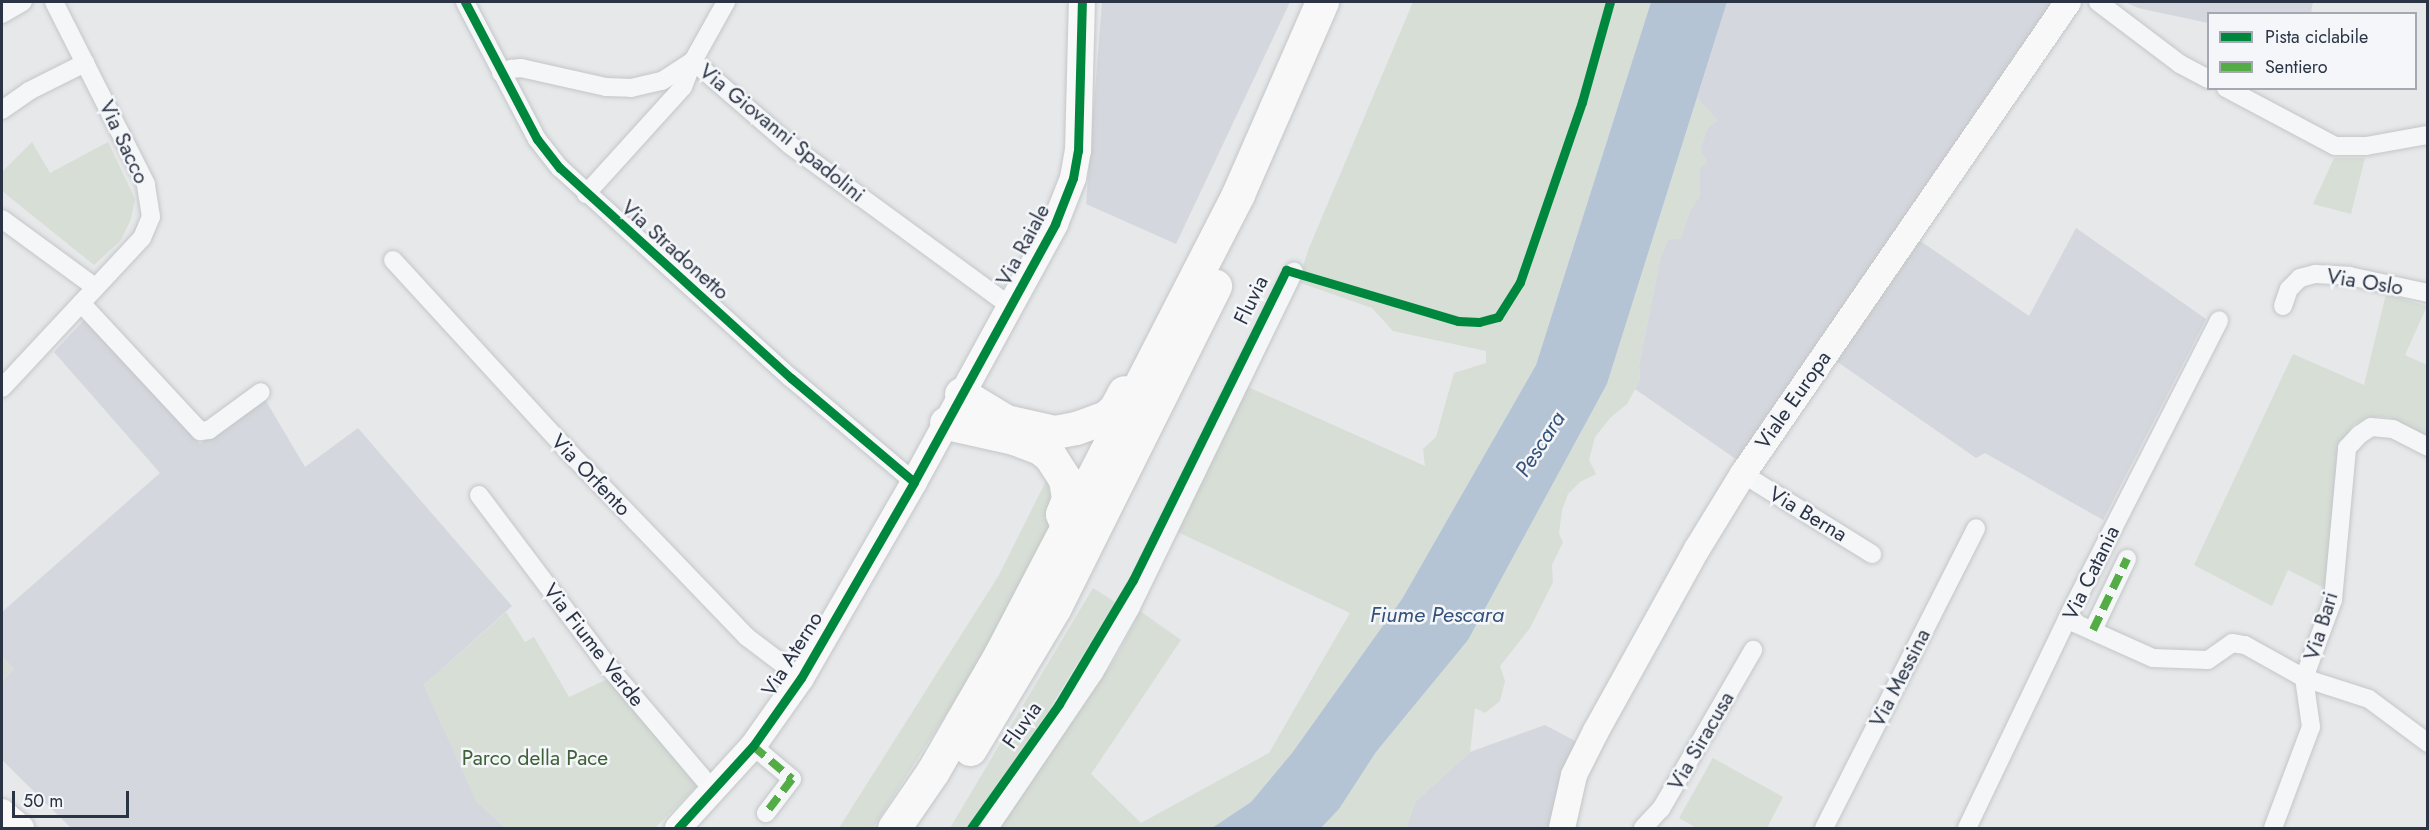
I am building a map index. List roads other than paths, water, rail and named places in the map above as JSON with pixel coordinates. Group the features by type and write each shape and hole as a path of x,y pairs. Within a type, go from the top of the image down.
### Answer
{"highway":[{"path":"894,828 933,771 984,683 1067,527 1238,194 1322,2"},
{"path":"918,828 1005,695 1076,566 1252,211 1344,2"},
{"path":"961,394 1006,421 1055,432 1076,428 1106,417 1114,409 1125,389 1140,383"},
{"path":"946,423 1014,438 1040,448 1050,456 1065,479 1068,499 1062,514 1067,527"}],"main road":[{"name":"Via Raiale","path":"914,482 1056,224 1073,178 1079,126 1082,2"},
{"name":"Viale Europa","path":"1564,827 1575,775 1596,731 1691,559 1743,474 2068,2"},
{"name":"Via Aterno","path":"678,828 753,746 801,678 914,482"},
{"path":"2,812 21,828"}],"street":[{"path":"2,14 23,2"},
{"name":"Via Sacco","path":"2,388 142,238 148,228 151,212 146,184 54,2"},
{"name":"Via Stradonetto","path":"465,2 537,139 586,194 791,378 914,482"},
{"path":"501,73 521,68 606,87 630,88 662,81 693,61 726,2"},
{"path":"2097,2 2180,64 2207,78"},
{"name":"Via Giovanni Spadolini","path":"586,194 683,87 693,61 790,145 1010,306"},
{"path":"2,110 29,91 85,63"},
{"path":"651,84 666,107"},
{"path":"2230,90 2335,146 2366,146 2427,135"},
{"path":"2,219 95,287"},
{"name":"Via Orfento","path":"393,260 568,451 739,628 801,678"},
{"path":"989,828 1094,673 1131,607 1294,271"},
{"name":"Via Oslo","path":"2283,306 2289,289 2300,278 2315,274 2349,276 2427,293"},
{"path":"81,303 200,431 209,430 261,392"},
{"name":"Via Catania","path":"1966,828 2067,620 2219,320"},
{"name":"Via Bari","path":"2273,828 2311,727 2304,678 2333,600 2347,448 2359,435 2371,427 2393,429 2427,447"},
{"name":"Via Berna","path":"1743,474 1872,554"},
{"name":"Via Fiume Verde","path":"479,495 607,665 714,791"},
{"name":"Via Messina","path":"1824,828 1976,528"},
{"path":"2093,630 2127,559"},
{"path":"2067,620 2153,657 2208,660 2232,643 2245,645 2304,678 2369,699 2427,743"},
{"name":"Via Siracusa","path":"1643,828 1661,809 1754,650"},
{"path":"753,746 792,779 766,813"}],"water":[{"name":"Fiume Pescara","path":"1651,2 1727,2 1607,384 1468,640 1376,752 1339,809 1321,828 1212,828 1251,802 1292,753 1402,599 1536,365"}],"water label":[{"name":"Pescara","path":"1540,444"}],"park label":[{"name":"Parco della Pace","path":"535,758"}]}
